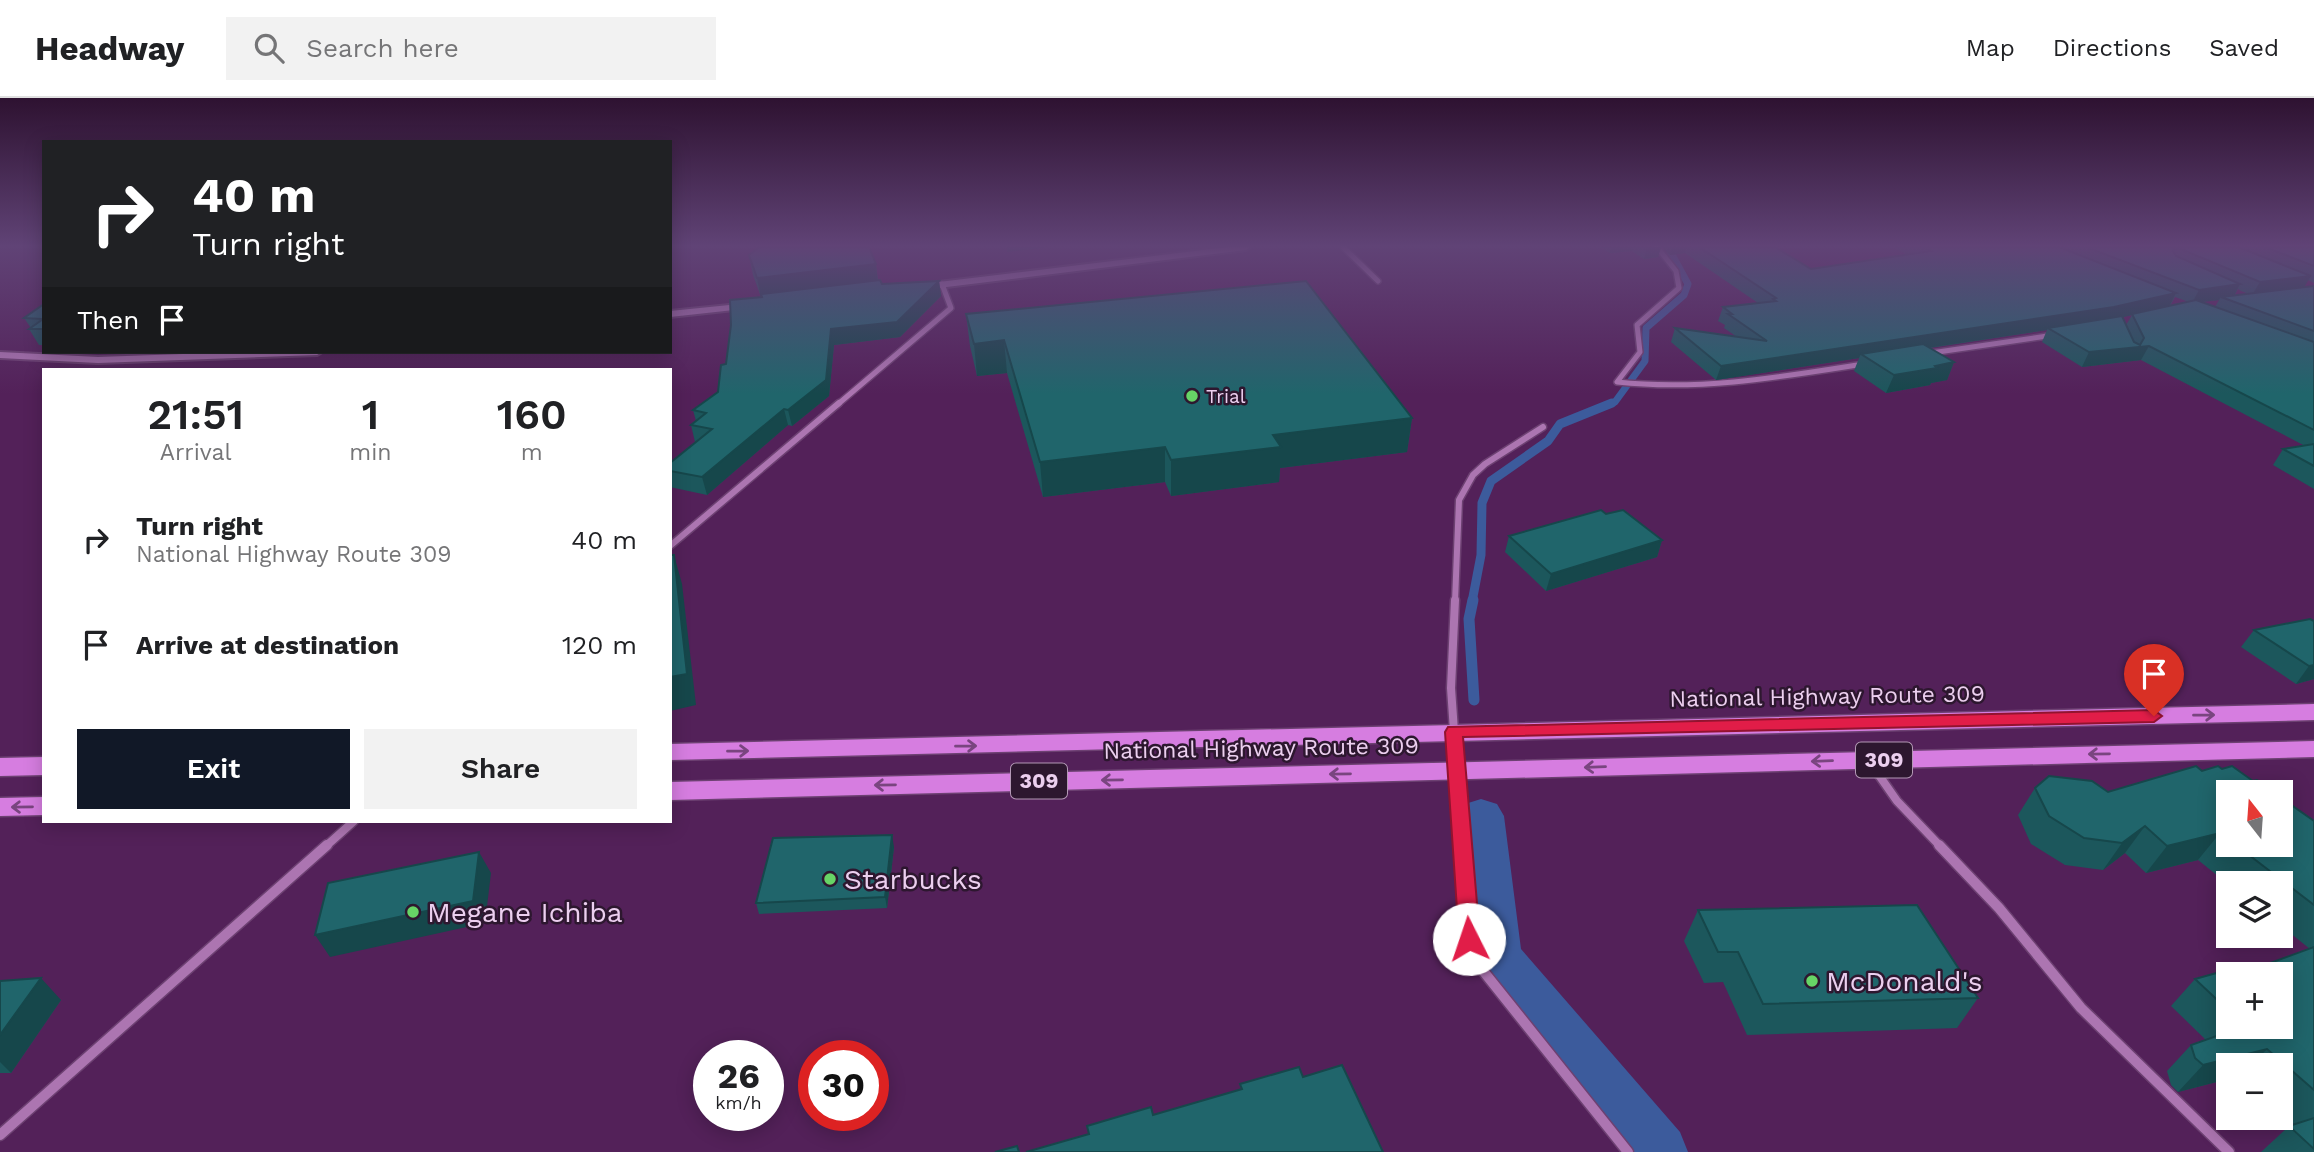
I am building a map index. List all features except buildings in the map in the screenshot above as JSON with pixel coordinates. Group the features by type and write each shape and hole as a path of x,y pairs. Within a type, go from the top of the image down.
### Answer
{"highway":[{"name":"National Highway Route 309","path":"672,752 2314,712"},
{"name":"National Highway Route 309","path":"672,791 2314,749"},
{"path":"0,767 42,766"},
{"path":"0,807 42,806"}],"street":[{"path":"672,544 951,308 947,296"},
{"path":"1670,296 1637,325 1636,331 1642,348 1640,356 1618,382 1672,388 1732,385 1868,363"},
{"path":"672,314 765,304"},
{"path":"1922,354 2056,334"},
{"path":"0,355 98,360 262,354"},
{"path":"1543,427 1472,475 1459,500 1451,688 1452,732 1469,939 1476,962 1628,1152"},
{"path":"1868,760 1902,807 1999,908 2081,1008 2229,1152"},
{"path":"0,1135 352,823"}],"waterway":[{"path":"1608,405 1615,402 1645,361 1646,328 1683,296"},
{"path":"1608,405 1612,403"},
{"path":"1472,602 1481,555 1482,503 1491,481 1548,441 1560,424 1608,405"},
{"path":"1473,600 1469,619 1474,700"},
{"path":"1481,816 1496,957 1659,1152"}],"place":[{"name":"Trial","path":"1192,396"},
{"name":"Starbucks","path":"830,879"},
{"name":"Megane Ichiba","path":"413,912"},
{"name":"McDonald's","path":"1812,981"}],"route":[{"path":"1469,939 1454,732 2154,716"}]}
